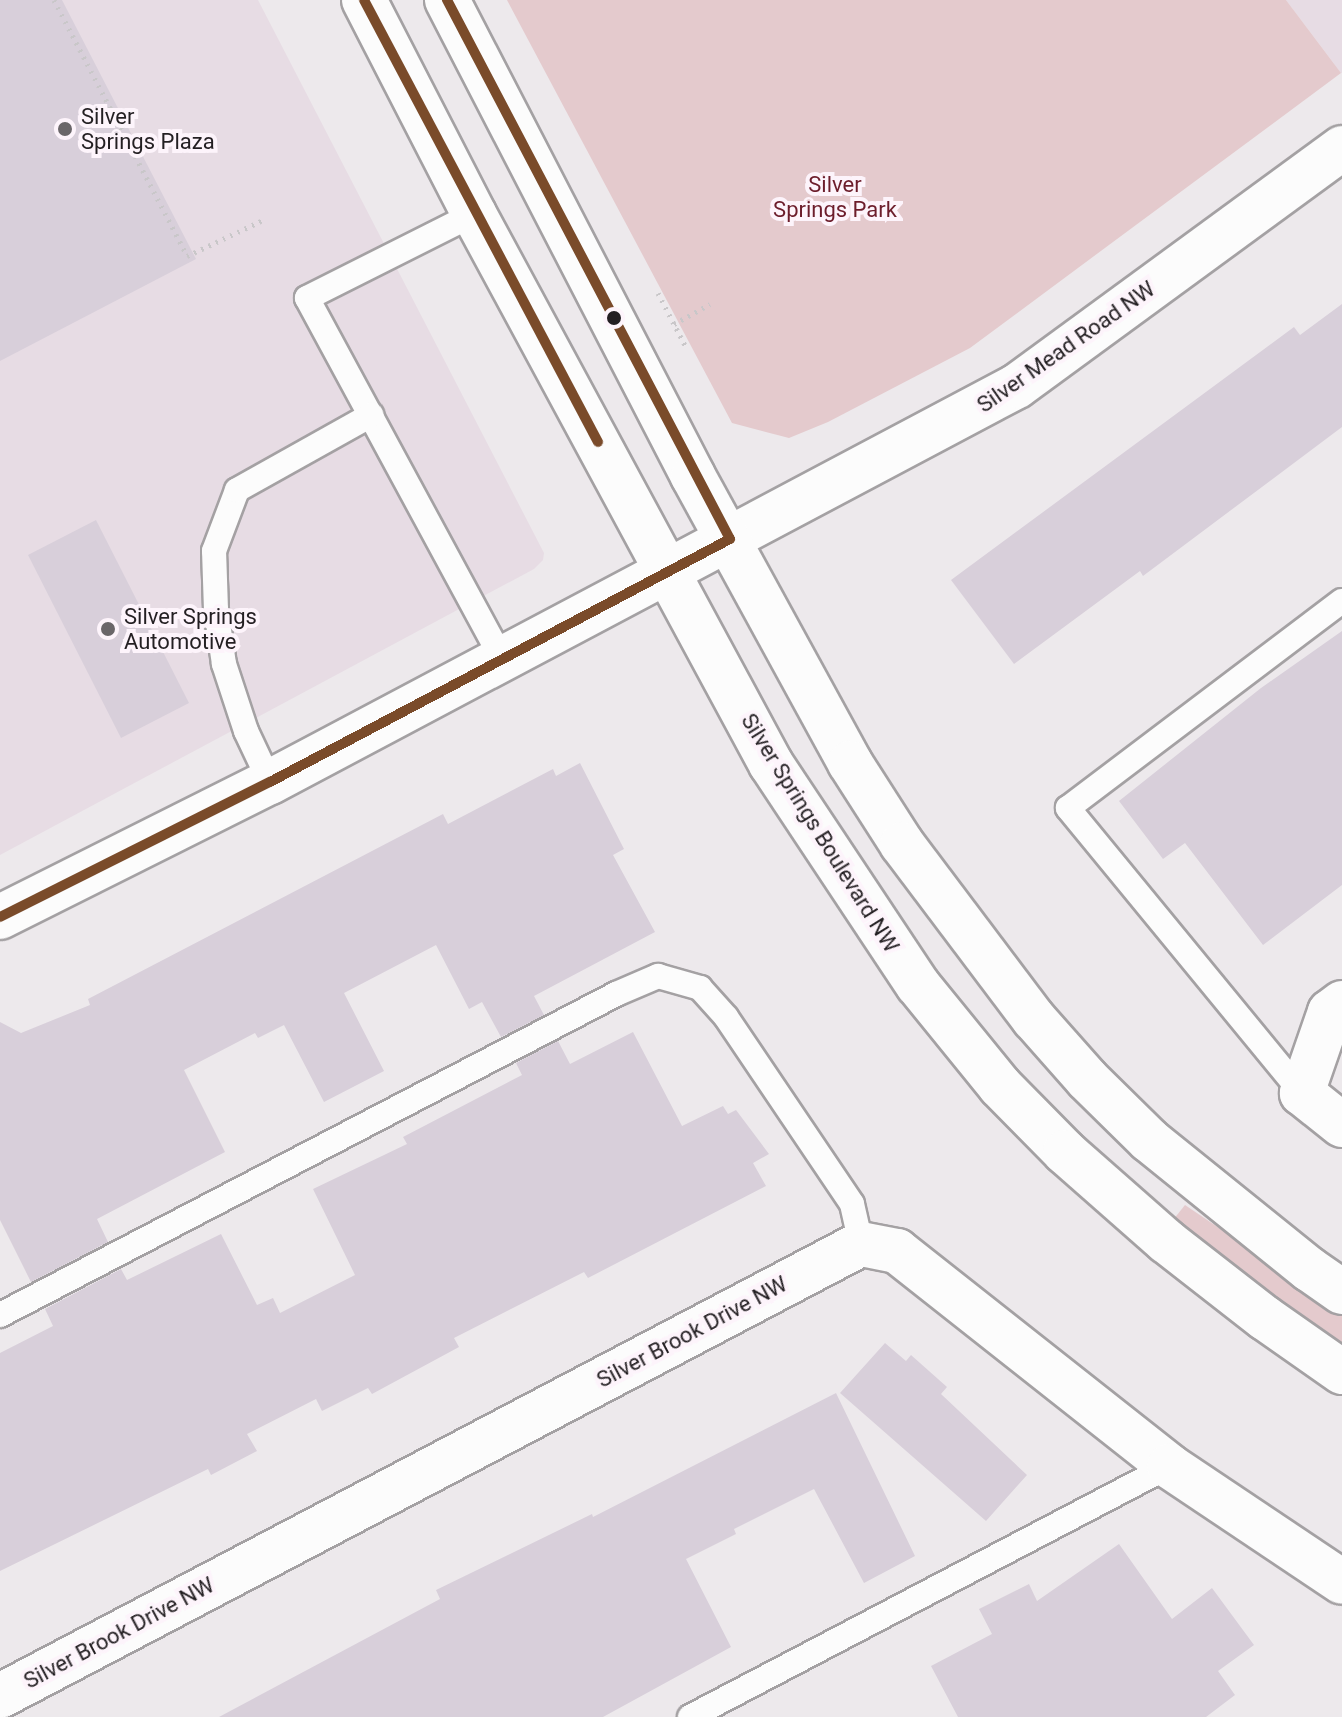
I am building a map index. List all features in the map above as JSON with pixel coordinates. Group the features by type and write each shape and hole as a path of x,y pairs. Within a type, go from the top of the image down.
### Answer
{"street":[{"name":"Silver Springs Boulevard NW","path":"364,0 474,214 771,764 918,985 1000,1086 1065,1152 1166,1241 1265,1318 1342,1372"},
{"path":"447,0 850,763 902,844 1034,1019 1087,1079 1149,1140 1342,1292"},
{"name":"Silver Mead Road NW","path":"2,912 270,782 1017,386 1342,148"},
{"path":"1342,1003 1330,1012 1302,1093 1342,1125"},
{"path":"861,1244 897,1251 1169,1466 1342,1582"},
{"name":"Silver Brook Drive NW","path":"0,1696 861,1244"}],"lane":[{"path":"474,214 307,298 503,660"},
{"path":"270,782 246,731 224,664 216,610 214,551 237,490 371,415"},
{"path":"1302,1093 1068,808 1342,601"},
{"path":"0,1315 616,994 658,976 700,988 726,1017 852,1204 861,1244"},
{"path":"690,1717 1169,1466"}],"path":[{"path":"54,0 187,256 263,220"},
{"path":"658,293 685,345"},
{"path":"674,324 710,304"}],"shaded area":[{"path":"0,0 258,0 544,553 543,560 534,569 0,855"},
{"path":"1286,0 1342,0 1342,73 1341,73"}],"green space":[{"name":"Silver Springs Park","path":"507,0 1286,0 1341,73 970,348 828,422 789,438 732,423"},
{"path":"1185,1205 1342,1311 1342,1352 1169,1225"}],"building":[{"name":"Silver Springs Plaza","path":"0,0 62,0 196,259 0,361"},
{"path":"1342,304 1342,427 1143,576 1140,571 1014,664 951,580 1294,327 1300,335"},
{"name":"Silver Springs Automotive","path":"96,520 189,703 121,738 28,555"},
{"path":"1342,631 1342,885 1263,945 1185,843 1163,859 1119,801 1261,688"},
{"path":"580,763 624,849 613,855 655,932 534,996 544,1015 501,1037 482,1002 469,1009 436,945 344,993 384,1071 324,1102 284,1025 258,1038 255,1033 184,1070 225,1152 97,1219 108,1242 31,1282 0,1220 0,1022 21,1033 90,1005 88,999 443,814 448,824 553,769 556,776"},
{"path":"633,1032 682,1126 723,1106 728,1114 736,1110 769,1154 753,1163 766,1186 588,1278 584,1272 454,1338 459,1347 372,1394 368,1388 322,1411 316,1399 247,1434 257,1451 211,1475 208,1469 0,1571 0,1353 53,1326 45,1309 121,1269 127,1280 221,1234 257,1305 273,1298 280,1313 355,1275 313,1189 407,1144 403,1137 522,1075 516,1063 558,1041 570,1064"},
{"path":"885,1343 906,1361 911,1355 947,1387 941,1394 1027,1475 986,1521 840,1393"},
{"path":"836,1393 915,1556 864,1583 814,1489 734,1529 736,1534 686,1559 731,1647 603,1717 219,1717 440,1599 436,1590 592,1514 593,1517"},
{"path":"1119,1544 1172,1619 1212,1588 1254,1645 1218,1671 1235,1695 1206,1717 958,1717 931,1666 992,1634 979,1609 1029,1584 1037,1601"}],"transit line":[{"path":"364,0 598,442"},
{"path":"0,917 270,782 730,539 447,0"}],"place":[{"name":"Silver Springs Plaza","path":"65,129"},
{"name":"Silver Springs Automotive","path":"108,629"}]}
